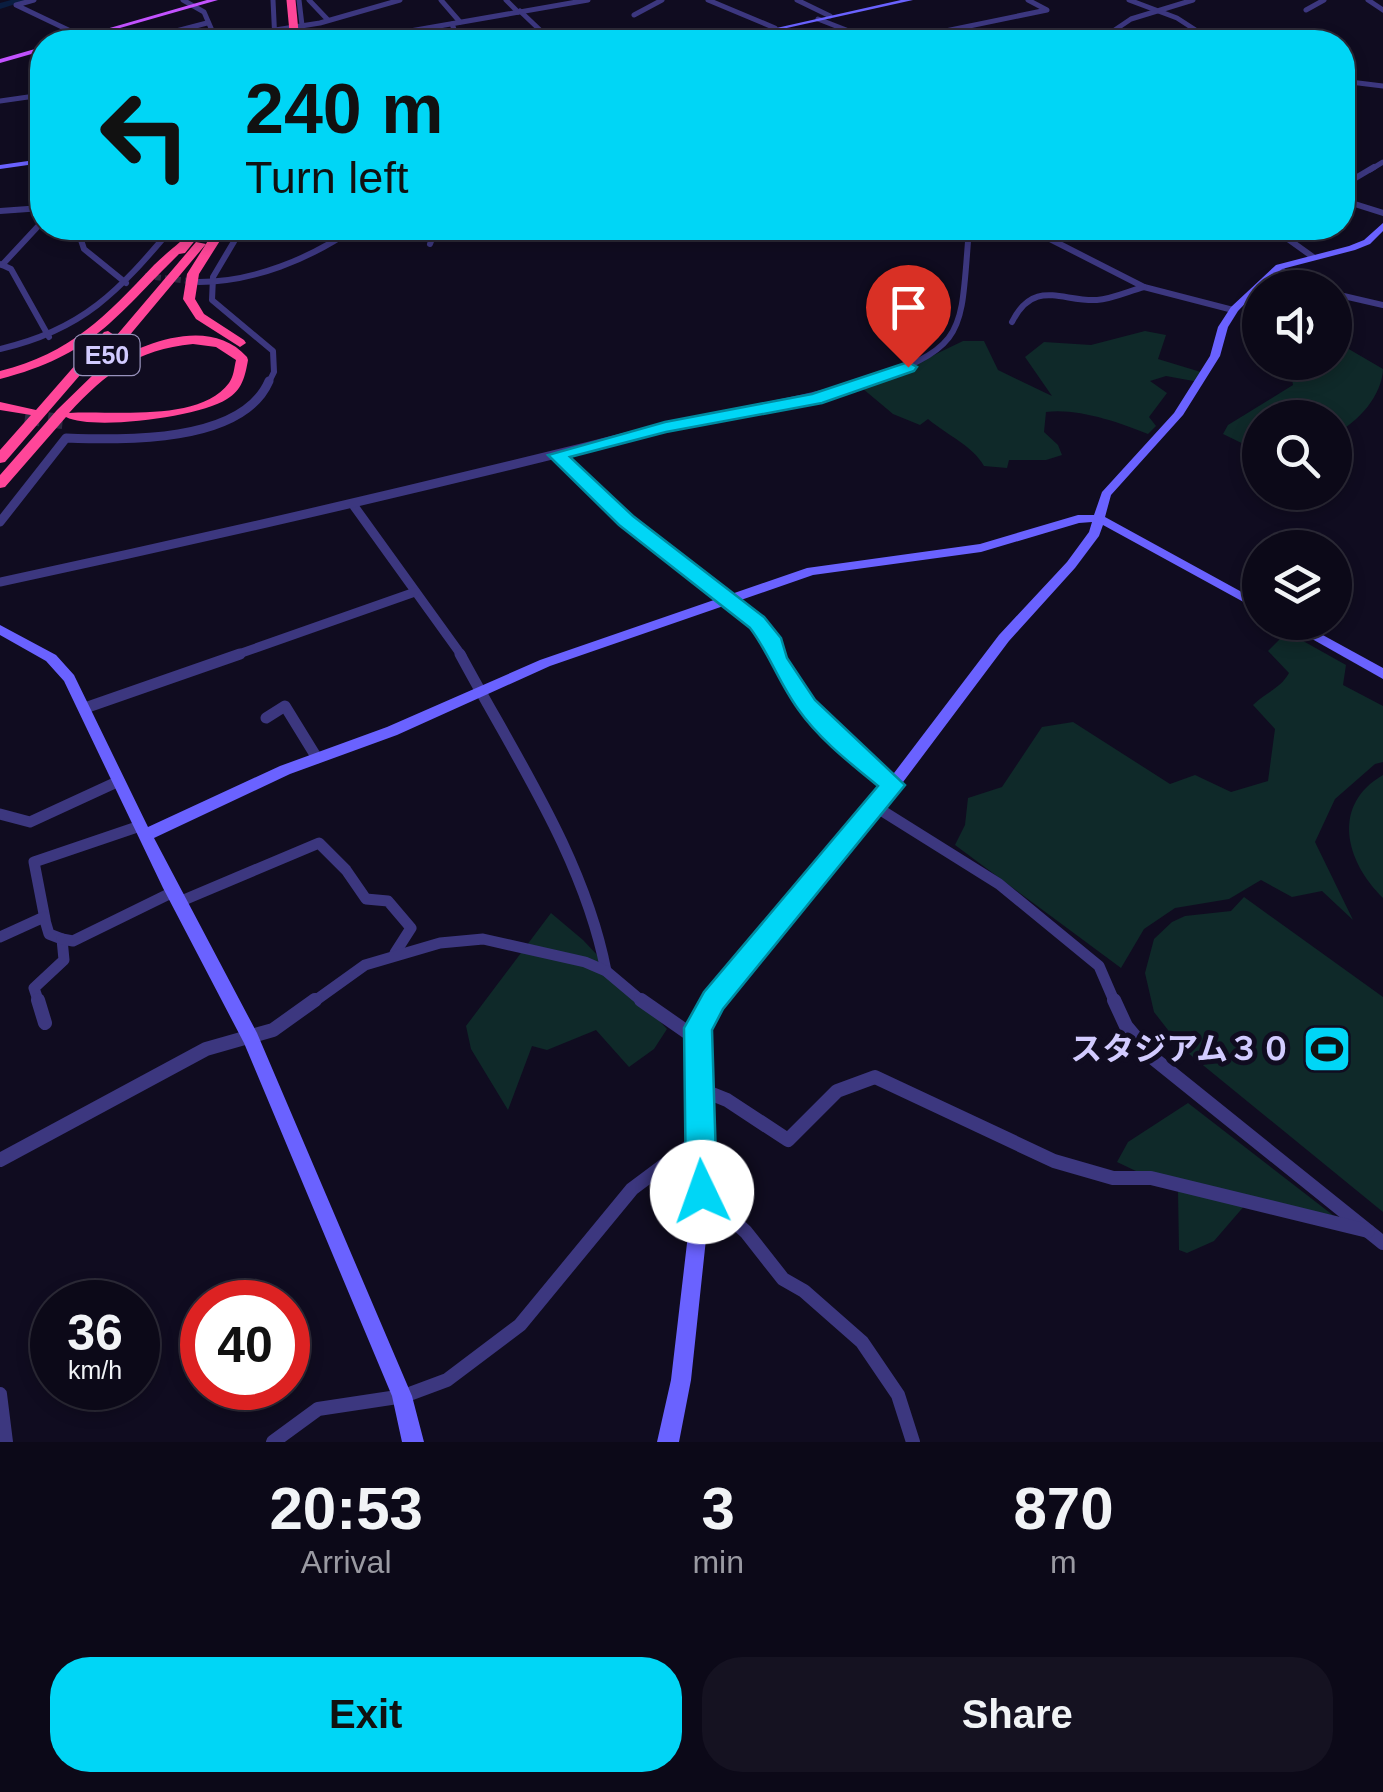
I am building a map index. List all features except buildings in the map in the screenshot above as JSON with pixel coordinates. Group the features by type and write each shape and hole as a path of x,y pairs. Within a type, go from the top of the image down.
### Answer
{"highway":[{"path":"296,30 297,1"},
{"path":"276,2 282,30"},
{"path":"0,375 43,364 86,342 188,240"},
{"name":"E50","path":"0,459 189,240"},
{"name":"E50","path":"0,482 202,240"},
{"path":"0,482 84,388 123,358 148,347 190,340 218,343 242,360 241,375 230,389 190,409 140,418 69,419 129,425 173,420 218,405 246,384 254,370 247,350 200,316 189,299 190,280 215,240"},
{"path":"0,409 28,414"}],"main road":[{"path":"109,30 215,0"},
{"path":"0,61 30,54"}],"street":[{"path":"34,0 16,5 67,30"},
{"path":"183,0 204,12 211,30"},
{"path":"309,0 328,20"},
{"path":"267,30 328,20 400,0"},
{"path":"442,0 460,22"},
{"path":"506,0 540,30"},
{"path":"526,0 536,9"},
{"path":"417,30 588,0"},
{"path":"634,15 662,0"},
{"path":"708,0 775,28"},
{"path":"797,0 830,16"},
{"path":"767,30 910,0"},
{"path":"966,30 1047,10 1028,0"},
{"path":"1129,0 1198,30"},
{"path":"1115,30 1132,19 1193,0"},
{"path":"1306,10 1324,0"},
{"path":"1368,0 1383,10"},
{"path":"276,28 276,2 297,1 304,30"},
{"path":"818,18 848,30"},
{"path":"180,30 207,23"},
{"path":"452,24 454,30"},
{"path":"1355,83 1383,86"},
{"path":"0,101 30,97"},
{"path":"0,167 30,162"},
{"path":"1355,178 1383,162"},
{"path":"0,202 4,210 30,209"},
{"path":"1355,204 1383,214"},
{"path":"668,1442 681,1380 702,1192 696,1088 698,1028 714,1001 893,785 1004,638 1071,565 1094,533 1106,494 1178,415 1214,356 1233,310 1278,268 1366,242 1383,226"},
{"path":"30,234 1,264 11,269 49,337"},
{"path":"81,240 84,249 126,283"},
{"path":"0,349 49,337 98,311 162,240"},
{"path":"0,522 66,438 153,438 184,433 245,409 264,392 274,370 274,351 212,300 211,283 235,240"},
{"path":"198,282 227,282 329,240"},
{"path":"430,244 432,240"},
{"path":"0,582 354,506 665,427 816,399 908,367 941,349 961,322 971,240"},
{"path":"1050,240 1144,287 1233,310"},
{"path":"1289,240 1313,257"},
{"path":"133,275 145,276"},
{"path":"1012,322 1019,308 1049,292 1096,300 1144,287"},
{"path":"1352,298 1383,305"},
{"path":"557,455 626,520 757,622 774,643 777,659 808,706 844,744 893,785"},
{"path":"354,506 452,638 575,869 597,924 606,971"},
{"path":"388,959 402,947 411,928 388,901 366,899 346,870 319,843 73,941 50,934 34,862 143,830 392,731 575,652 818,570 982,548 1078,520 1099,518 1242,597"},
{"path":"85,708 415,592"},
{"path":"0,629 51,658 69,678 85,708 176,898 251,1040 402,1396 412,1442"},
{"path":"1321,640 1383,674"},
{"path":"266,718 286,706 317,758"},
{"path":"0,814 30,822 119,781"},
{"path":"876,806 999,884 1046,919 1099,966 1126,1026 1153,1058 1383,1242"},
{"path":"0,937 45,919"},
{"path":"45,1023 34,988 64,960 62,939"},
{"path":"0,1160 206,1049 251,1040 318,1002 365,965 440,942 483,939 562,960 586,962 606,971 626,990 697,1039"},
{"path":"696,1088 727,1100 788,1140 844,1085 860,1077 876,1077 1054,1160 1114,1178 1151,1178 1368,1231"},
{"path":"273,1442 320,1408 402,1396 438,1386 520,1325 632,1189 699,1139"},
{"path":"702,1192 746,1232 784,1279 862,1342 898,1395 912,1442"},
{"path":"0,1394 6,1442"}],"green space":[{"path":"1145,331 1166,335 1158,359 1204,373 1199,382 1166,376 1150,381 1167,393 1149,417 1156,426 1148,434 1084,414 1046,412 1044,432 1058,445 1062,455 1046,460 1009,460 1007,468 984,466 928,419 920,425 893,414 856,383 909,367 963,341 984,341 998,370 1052,396 1025,357 1044,342 1091,345"},
{"path":"1352,351 1383,369 1373,398 1352,423 1352,400 1269,400 1293,385 1292,380 1352,380"},
{"path":"1242,416 1242,443 1223,434 1228,425"},
{"path":"1279,640 1301,640 1346,665 1343,685 1383,706 1383,762 1375,764 1335,799 1315,842 1353,920 1322,891 1292,897 1261,880 1229,899 1175,908 1144,929 1121,968 955,845 965,825 968,798 1002,787 1042,727 1073,722 1170,784 1195,775 1231,792 1268,781 1275,729 1253,705 1289,673 1268,651"},
{"path":"1383,775 1383,898 1360,867 1349,834 1356,802"},
{"path":"1244,897 1383,997 1383,1212 1182,1048 1154,1012 1145,973 1154,939 1172,922 1185,916 1231,911"},
{"path":"551,913 583,940 667,1029 654,1049 629,1067 596,1030 547,1050 532,1046 508,1110 471,1049 466,1026"},
{"path":"1188,1103 1334,1216 1252,1197 1214,1241 1187,1253 1179,1250 1178,1191 1117,1162 1128,1142"}],"waterway":[{"path":"0,6 23,0"}],"tunnel":[{"path":"145,276 198,282"},
{"path":"25,417 66,422"}],"place":[{"name":"スタジアム３０","path":"1327,1049"}],"route":[{"path":"702,1192 696,1075 698,1028 714,1001 893,785 844,744 808,706 777,659 774,643 757,622 626,520 557,455 665,427 816,399 908,367"}]}
